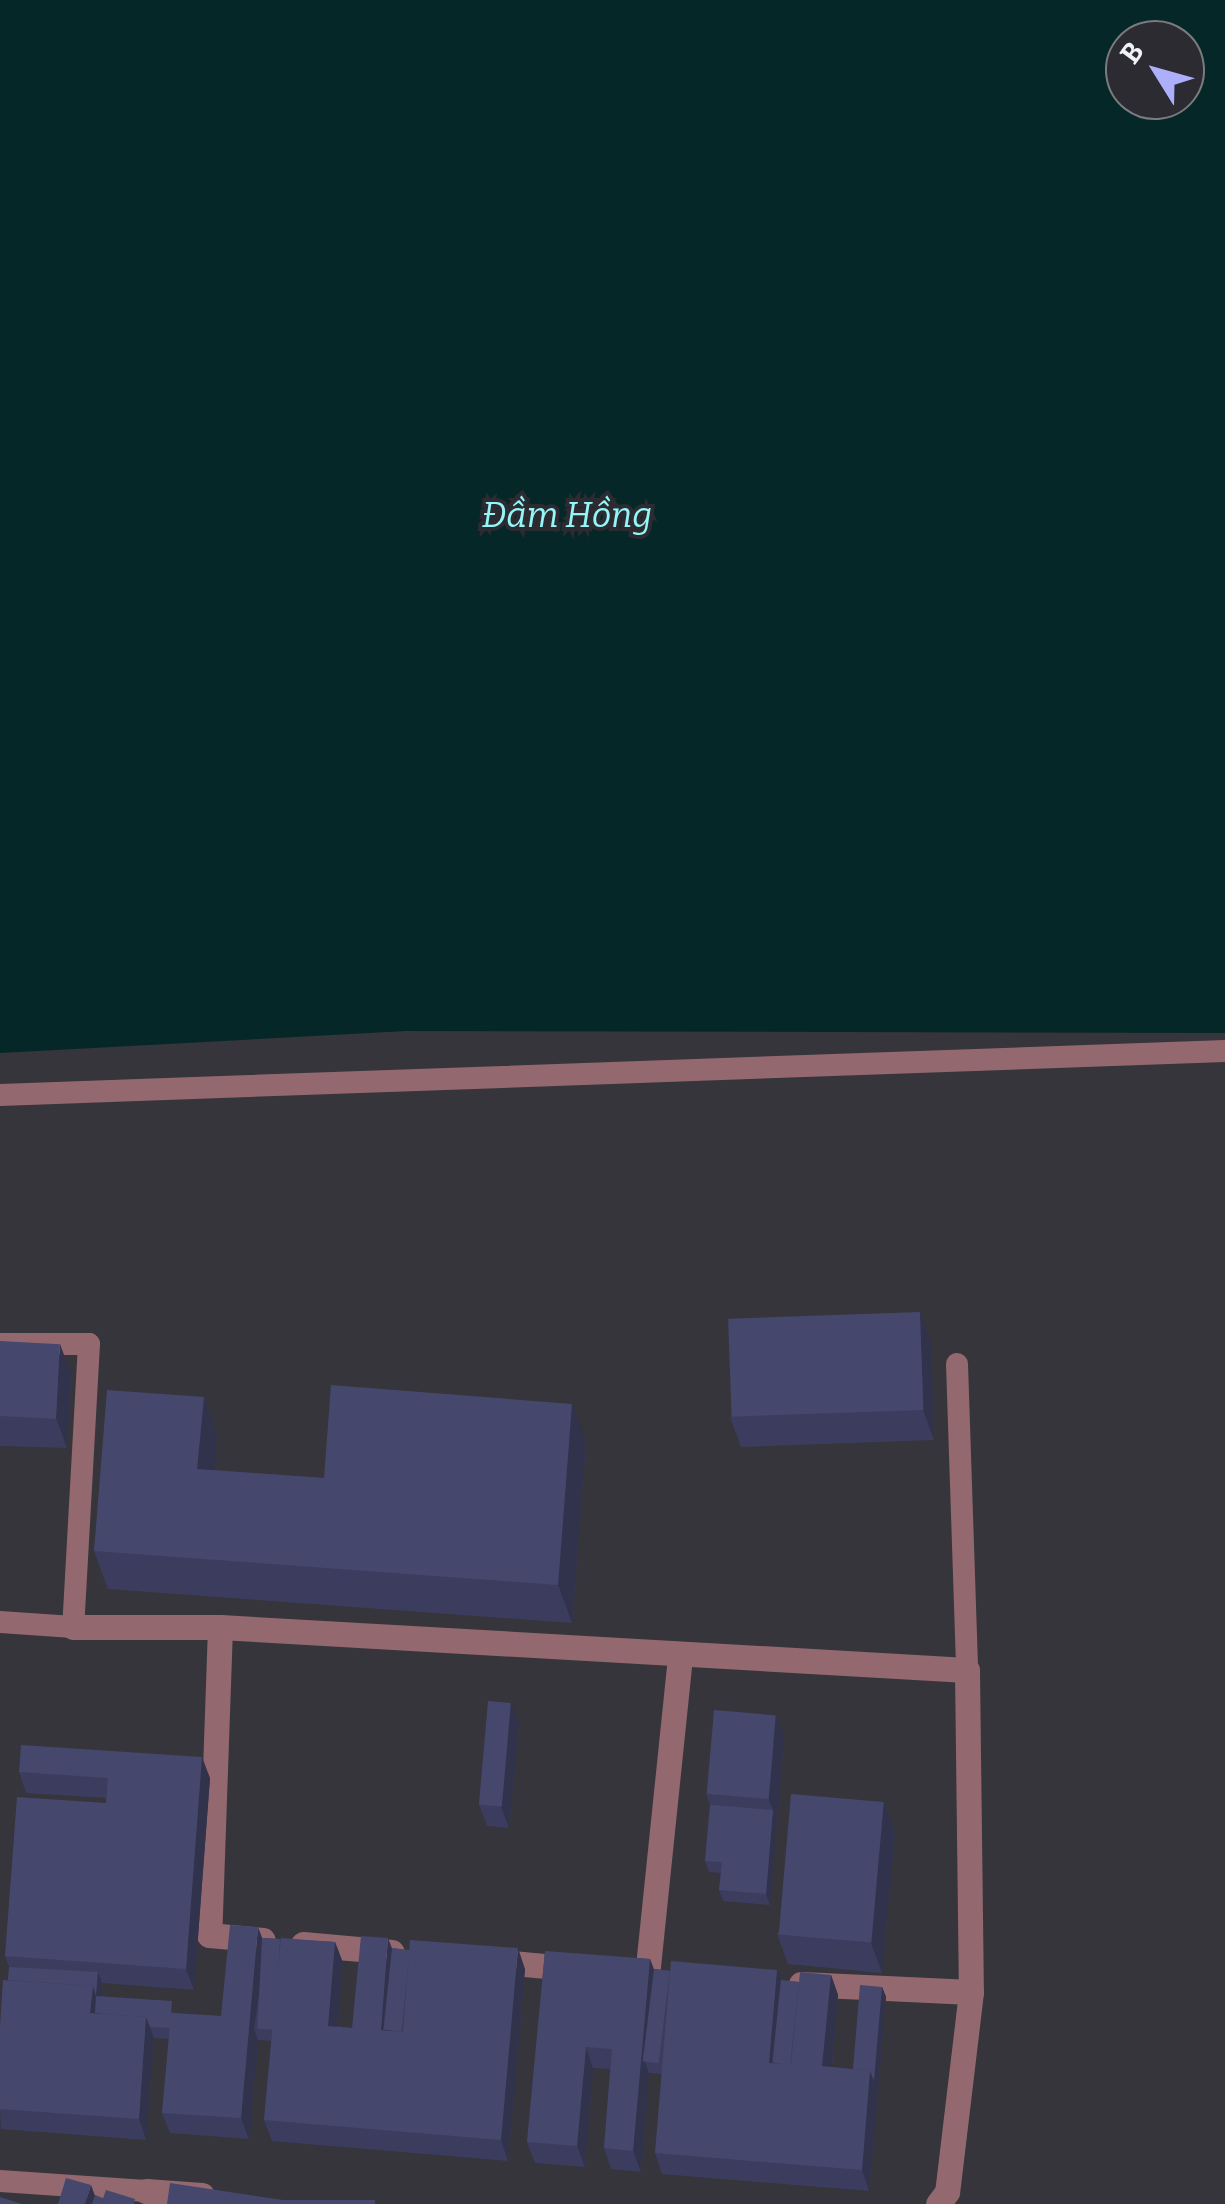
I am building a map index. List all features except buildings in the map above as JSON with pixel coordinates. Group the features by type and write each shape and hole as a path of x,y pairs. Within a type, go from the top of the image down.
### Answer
{"street":[{"path":"73,1627 220,1627 680,1658 968,1670 971,1992 947,2192 938,2204"},
{"path":"220,1627 209,1934 414,1954"},
{"path":"647,1976 680,1658"},
{"path":"453,1958 685,1978"},
{"path":"780,1983 971,1992"},
{"path":"146,2192 224,2197"}],"lane":[{"path":"0,1095 1225,1051"},
{"path":"0,1344 89,1344 73,1627 0,1622"},
{"path":"958,1364 968,1670"},
{"path":"0,2181 146,2192"}],"water":[{"name":"Đầm Hồng","path":"0,0 1225,0 1225,1033 406,1031 0,1053"}]}
